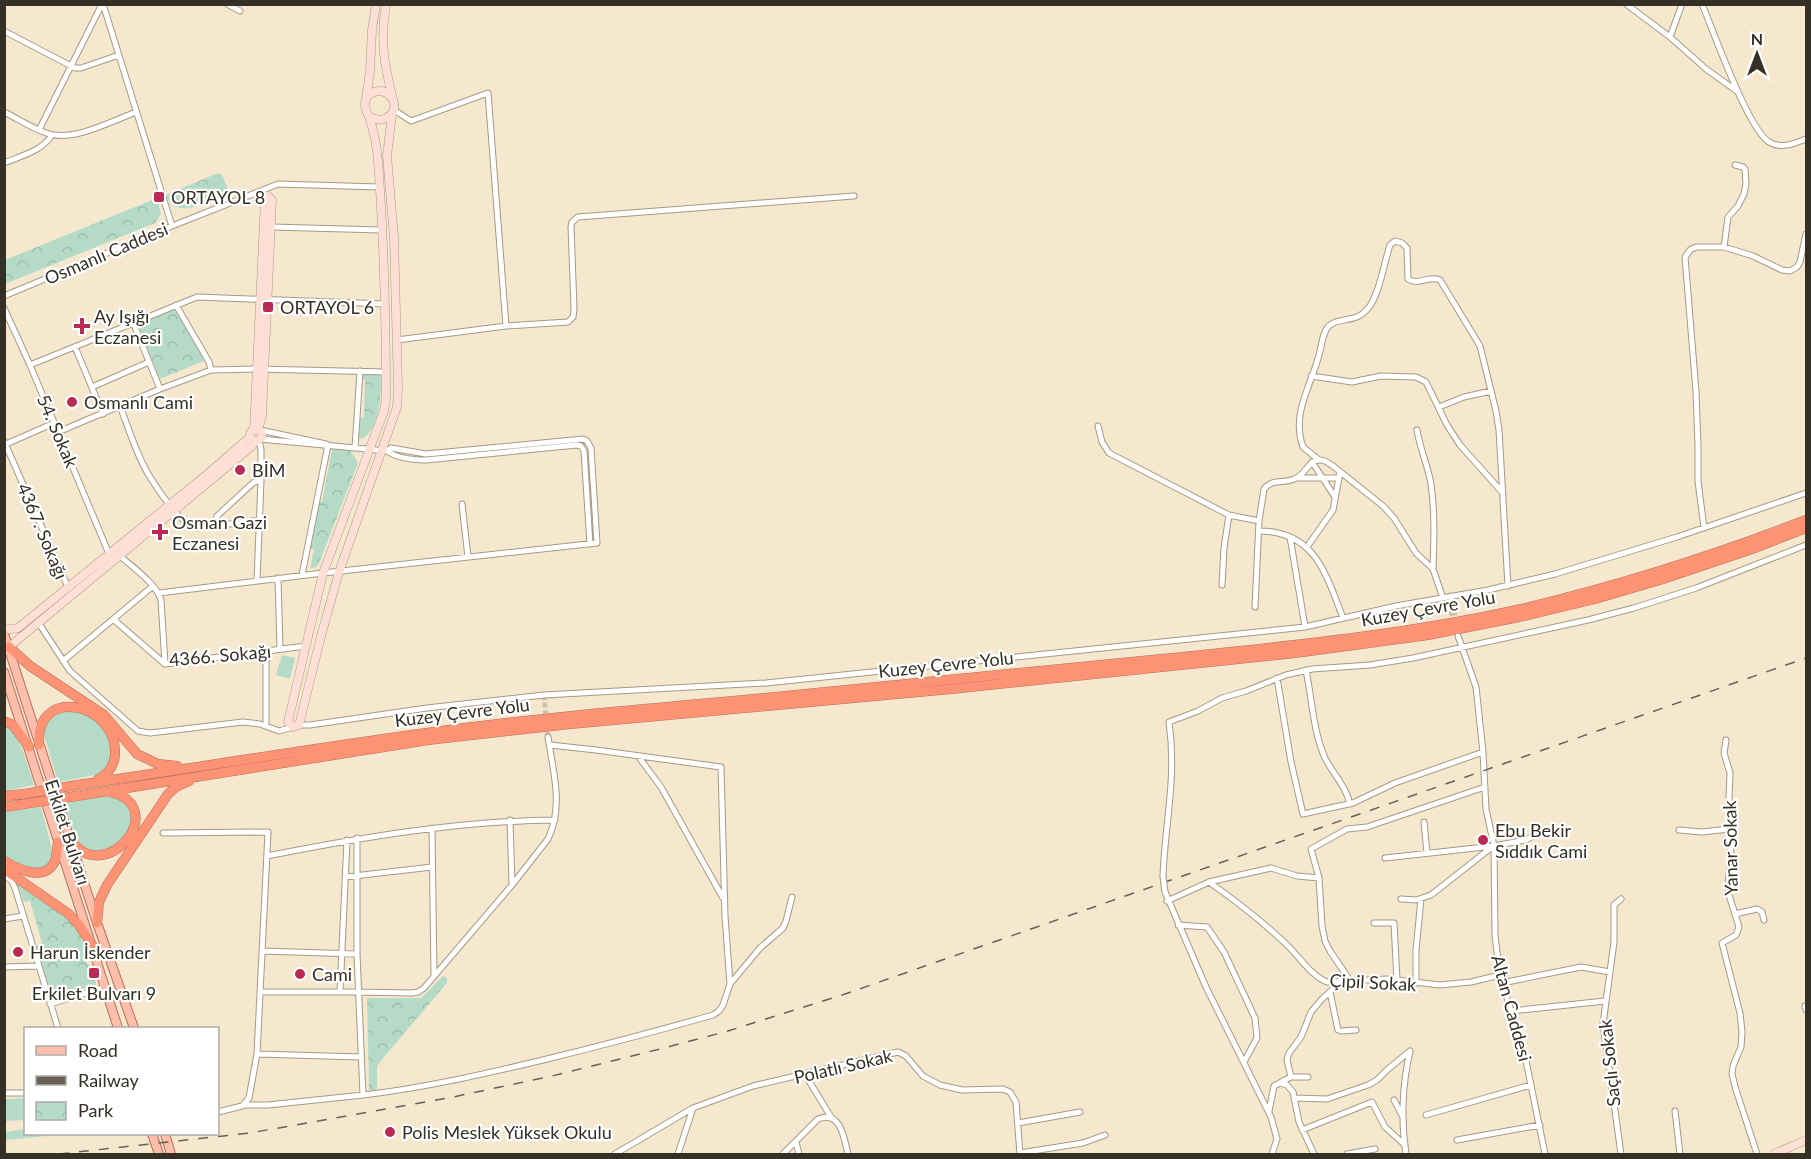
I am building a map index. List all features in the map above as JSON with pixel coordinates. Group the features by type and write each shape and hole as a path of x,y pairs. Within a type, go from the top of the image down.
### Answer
{"highway":[{"name":"Kuzey Çevre Yolu","path":"77,785 429,732 569,716 976,678 1329,641 1429,627 1593,591 1750,542 1806,520"},
{"name":"Kuzey Çevre Yolu","path":"24,799 83,795 428,740 523,729 939,690 1344,648 1428,635 1519,617 1606,596 1674,576 1806,528"},
{"path":"9,647 30,666 104,715 130,748 141,757 166,765 212,765"},
{"path":"6,807 24,799 103,777 113,765 115,751 110,732 103,721 81,708 68,707 49,714 44,719 40,731 39,745"},
{"path":"4,721 13,725 28,747"},
{"path":"97,923 98,907 104,891 168,794 176,787 199,777"},
{"path":"70,839 80,850 90,855 98,855 117,849 130,836 136,820 132,805 118,795 102,792"},
{"path":"6,796 24,799"},
{"path":"4,861 26,872 43,872 55,860 58,842"},
{"path":"4,869 69,914 94,948"}],"main road":[{"name":"Erkilet Bulvarı","path":"4,632 97,923 133,1027"},
{"name":"Erkilet Bulvarı","path":"4,672 117,1027"},
{"path":"152,1135 159,1155"},
{"path":"165,1135 171,1155"}],"street":[{"path":"103,4 172,226"},
{"path":"39,130 103,4"},
{"path":"227,4 240,11"},
{"path":"296,726 288,722 323,573 384,411 386,399 385,304 378,158 370,117 365,109 376,4"},
{"path":"296,726 339,572 384,451 397,407 394,237 387,156 393,100 382,52 382,26 386,4"},
{"path":"1626,4 1670,37 1706,69 1739,92"},
{"path":"1670,37 1682,4"},
{"path":"1702,4 1755,126 1767,141 1773,144 1784,146 1806,139"},
{"path":"4,31 71,66 81,68 118,55"},
{"path":"366,99 368,95 377,91 387,93 393,100"},
{"path":"393,112 411,121 488,93 506,326"},
{"path":"4,112 39,130 52,135 65,136 77,134 136,112"},
{"path":"370,117 379,121 384,120 393,112"},
{"path":"4,163 40,147 48,142 52,135"},
{"path":"1724,247 1728,217 1740,202 1745,189 1745,169 1735,165"},
{"name":"Osmanlı Caddesi","path":"4,296 172,226 268,192 281,184 379,187"},
{"path":"264,300 272,200 268,192"},
{"path":"9,647 119,555 256,435 262,416 265,200 268,192"},
{"path":"397,340 506,326 566,323 572,319 574,308 571,227 572,222 578,217 854,196"},
{"path":"271,227 381,230"},
{"path":"1704,528 1698,481 1696,391 1686,254 1693,248 1724,247 1753,256 1787,271 1792,270 1798,264 1806,234"},
{"path":"1319,460 1305,450 1302,444 1301,404 1319,358 1327,329 1333,323 1358,316 1367,309 1375,296 1390,245 1396,241 1402,243 1406,246 1409,280 1415,282 1434,278 1441,282 1480,346 1499,430 1508,586"},
{"path":"30,365 191,299 204,297 385,304"},
{"path":"176,305 209,362 211,370"},
{"name":"54. Sokak","path":"4,308 109,554"},
{"path":"133,322 160,389"},
{"path":"75,347 103,414"},
{"path":"92,387 150,362"},
{"path":"58,432 211,370 386,372"},
{"path":"355,448 360,371"},
{"path":"1311,376 1352,382 1381,376 1419,377 1426,382 1447,424 1464,451 1502,492"},
{"path":"1439,407 1464,397 1491,392"},
{"path":"120,406 146,471 172,508 190,527 261,520"},
{"path":"5,443 54,423"},
{"path":"1098,426 1102,442 1109,453 1228,515 1259,521"},
{"path":"1417,430 1432,494 1433,569 1443,598"},
{"path":"256,435 384,451 411,459 426,460 577,445 583,447"},
{"path":"256,435 261,450 261,520 257,581"},
{"path":"159,594 302,575 597,543 591,448 587,441 580,439 426,454 391,448 384,451"},
{"path":"587,441 583,447 590,544"},
{"name":"4367. Sokağı","path":"5,443 68,588"},
{"path":"302,575 328,445"},
{"path":"1297,478 1312,462 1326,461 1340,475 1389,512 1416,553 1433,569"},
{"path":"1312,462 1335,496"},
{"path":"1255,607 1259,521 1265,486 1273,482 1297,478 1323,478 1340,475"},
{"path":"1307,548 1331,513 1340,475"},
{"path":"214,526 217,516 254,482 261,480"},
{"path":"38,622 70,671 87,688 142,732 243,722 255,723 279,731 296,726 427,708 544,695 766,683 1305,627 1508,586 1582,567 1806,493"},
{"path":"462,504 468,557"},
{"path":"4,632 18,628 109,554 172,508"},
{"path":"1221,585 1228,515"},
{"path":"1259,531 1276,532 1290,537 1315,555 1325,572 1343,618"},
{"path":"1290,537 1305,627"},
{"path":"1272,1155 1276,1135 1269,1111 1206,987 1167,901 1163,864 1172,781 1172,742 1168,722 1198,711 1222,698 1306,670 1391,662 1557,627 1634,608 1719,579 1806,545"},
{"path":"109,554 119,555 159,594 165,664"},
{"path":"278,578 280,649"},
{"path":"63,661 153,586"},
{"path":"1450,596 1452,608"},
{"name":"4366. Sokağı","path":"113,619 165,664 306,646"},
{"name":"Altan Caddesi","path":"1458,636 1476,687 1484,752 1486,809 1494,846 1495,936 1500,975 1525,1056 1545,1155"},
{"path":"266,651 266,726"},
{"path":"1306,670 1322,748 1350,804"},
{"path":"1277,678 1291,762 1303,814 1350,804 1395,783 1484,752"},
{"path":"260,992 415,993 421,991 512,885 548,839 555,820 557,798 548,737"},
{"name":"Yanar Sokak","path":"1725,740 1724,753 1730,773 1731,857 1728,884 1739,924 1738,933 1722,943 1740,1013 1742,1032 1741,1047 1734,1062 1732,1074 1757,1155"},
{"path":"550,745 721,767 724,900 730,984"},
{"path":"638,756 661,787 724,900"},
{"path":"1351,982 1325,941 1319,878 1311,849 1347,829 1367,827 1485,787"},
{"path":"267,856 357,838 432,828 510,820 555,820"},
{"path":"510,820 512,885"},
{"path":"1424,822 1427,854"},
{"path":"432,828 434,977"},
{"path":"1679,830 1701,832 1729,829"},
{"path":"163,833 268,832 257,1054 249,1098 244,1105"},
{"path":"1385,858 1494,846 1526,840 1540,832"},
{"path":"357,838 357,954 363,1095"},
{"path":"340,992 347,840"},
{"path":"1401,899 1421,899 1433,894 1494,846"},
{"path":"345,877 432,867"},
{"path":"1167,901 1209,882 1271,867 1297,876 1319,878"},
{"path":"4,876 11,880 15,888 57,1027"},
{"name":"Çipil Sokak","path":"1209,882 1277,935 1318,978 1327,982 1382,979 1450,984 1500,975"},
{"path":"219,1112 244,1105 268,1105 421,1087 603,1046 713,1015 723,1005 730,984 760,948 783,928 792,897"},
{"path":"1416,983 1416,950 1421,899"},
{"name":"Saçlı Sokak","path":"1621,899 1614,905 1615,929 1603,1024 1621,1155"},
{"path":"1735,914 1757,909 1762,912 1764,920"},
{"path":"4,919 23,916"},
{"path":"1374,923 1394,923 1397,980"},
{"path":"1178,925 1207,927 1224,952 1251,1006 1257,1035 1244,1062"},
{"path":"262,951 357,954"},
{"path":"4,967 39,966"},
{"path":"1503,983 1581,968 1610,972"},
{"path":"1291,1077 1287,1060 1289,1053 1301,1036 1311,1012 1338,983"},
{"path":"50,1004 105,987"},
{"path":"1330,992 1338,1029 1341,1031 1356,1030"},
{"path":"1511,1011 1605,1001"},
{"path":"1294,1098 1327,1099 1368,1085 1410,1051 1403,1117 1406,1155"},
{"name":"Polatlı Sokak","path":"615,1155 693,1108 753,1086 898,1052 906,1056 923,1076 940,1085 962,1090 1003,1089 1008,1091 1016,1099 1020,1154"},
{"path":"257,1054 361,1057"},
{"path":"1269,1111 1273,1088 1278,1083 1291,1077 1308,1077"},
{"path":"809,1081 831,1117 840,1125 848,1155"},
{"path":"1278,1083 1288,1086 1293,1092 1302,1130 1314,1155"},
{"path":"1426,1115 1531,1085"},
{"path":"4,1093 24,1093"},
{"path":"1394,1100 1403,1117"},
{"path":"1302,1130 1372,1102 1385,1127 1405,1145"},
{"path":"678,1155 693,1108"},
{"path":"1675,1111 1680,1155"},
{"path":"1018,1123 1080,1112"},
{"path":"783,1155 818,1119 831,1117"},
{"path":"1457,1140 1540,1125"},
{"path":"1020,1154 1083,1143 1105,1135"},
{"path":"1774,1155 1806,1140"},
{"path":"796,1142 799,1155"},
{"path":"1347,1155 1374,1149"}],"green space":[{"path":"218,173 222,175 228,189 226,194 210,201 184,208 171,203 166,195"},
{"path":"157,198 161,214 155,223 5,284 5,260"},
{"path":"170,306 178,313 206,360 160,379 136,320"},
{"path":"361,370 381,374 380,401 376,420 373,428 361,439 359,438 360,418 364,417 365,380 361,379"},
{"path":"332,449 351,451 358,463 320,561 316,567 310,569 314,549 310,548 318,501 322,502"},
{"path":"282,655 295,658 290,679 276,675"},
{"path":"74,709 98,720 111,742 110,763 101,774 58,782 43,730 49,716"},
{"path":"4,724 15,735 19,743 34,785 5,791"},
{"path":"108,796 122,799 133,817 125,839 106,851 88,851 78,843 64,803"},
{"path":"41,807 53,853 49,864 37,871 5,859 4,812"},
{"path":"17,883 64,912 80,935 87,951 86,960 90,974 95,979 96,985 52,997 35,946 42,943 30,901 24,902"},
{"path":"443,976 447,978 447,983 379,1063 377,1088 369,1090 367,998 421,998"},
{"path":"24,1098 24,1120 5,1121 5,1099"},
{"path":"24,1129 24,1135 57,1135 5,1140 5,1132"}],"tunnel":[{"path":"1452,608 1456,627"},
{"path":"544,695 548,737"}],"railway":[{"path":"59,1154 250,1133 453,1097 552,1076 728,1031 845,994 1806,658"}],"place":[{"name":"ORTAYOL 8","path":"159,197"},
{"name":"ORTAYOL 6","path":"268,307"},
{"name":"Ay Işığı Eczanesi","path":"82,326"},
{"name":"Osmanlı Cami","path":"72,402"},
{"name":"BİM","path":"240,470"},
{"name":"Osman Gazi Eczanesi","path":"160,532"},
{"name":"Ebu Bekir Sıddık Cami","path":"1483,840"},
{"name":"Harun İskender","path":"18,952"},
{"name":"Erkilet Bulvarı 9","path":"94,973"},
{"name":"Cami","path":"300,974"},
{"name":"Polis Meslek Yüksek Okulu","path":"390,1132"}]}
